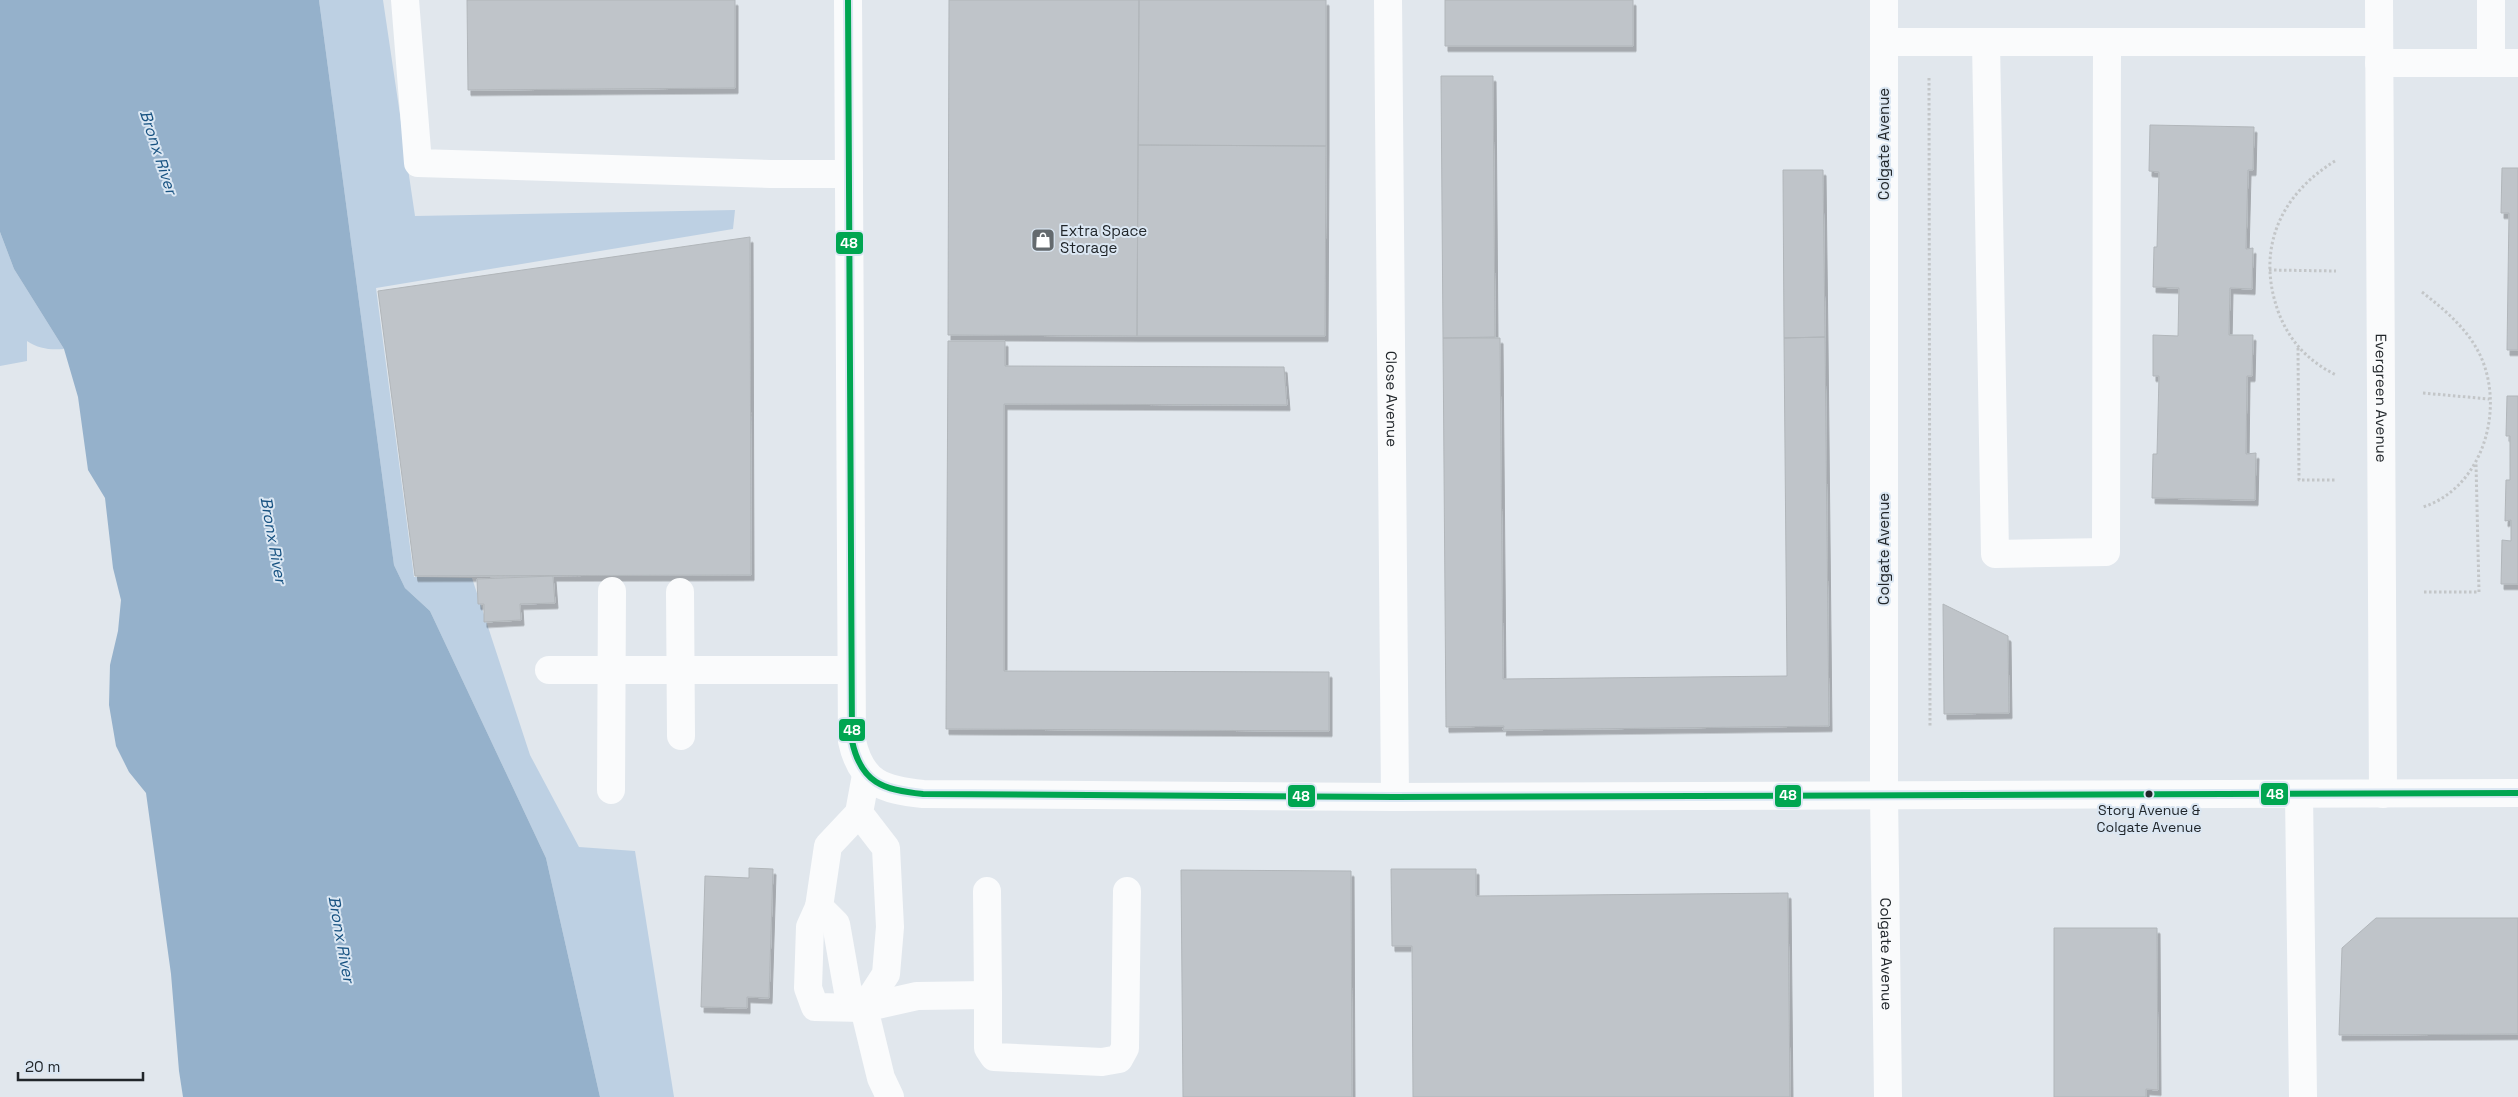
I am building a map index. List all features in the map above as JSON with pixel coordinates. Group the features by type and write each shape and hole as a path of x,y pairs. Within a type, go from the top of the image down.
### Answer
{"street":[{"path":"405,0 418,163 771,174 849,174"},
{"path":"848,0 852,741 856,760 866,775 885,787 903,792 923,794 1395,797 2518,794"},
{"name":"Close Avenue","path":"1388,0 1395,797"},
{"name":"Colgate Avenue","path":"1884,0 1884,795 1888,1097"},
{"name":"Evergreen Avenue","path":"2379,0 2383,794"},
{"path":"2491,0 2491,63"},
{"path":"1884,42 2107,42 2379,53 2491,63 2518,63"},
{"path":"1986,42 1995,554 2106,552 2107,42"},
{"path":"611,790 612,590"},
{"path":"680,592 681,736"},
{"path":"549,670 851,670"},
{"path":"866,775 859,813 828,846 819,907 810,927 808,988 815,1008 864,1008 917,996 988,995"},
{"path":"2299,794 2303,1097"},
{"path":"859,813 886,848 890,927 886,974 864,1008"},
{"path":"987,891 988,1048 994,1057 1102,1062 1119,1059 1125,1048 1127,891"},
{"path":"819,907 836,924 848,992 864,1008 881,1078 890,1097"}],"path":[{"path":"1929,43 1930,728"},
{"path":"2335,161 2316,173 2295,195 2278,223 2268,258 2270,290 2293,342 2318,366 2336,375"},
{"path":"2269,270 2336,271"},
{"path":"2422,292 2445,309 2481,357 2487,376 2489,399 2485,443 2476,463 2458,488 2439,502 2423,507"},
{"path":"2298,347 2298,480 2336,480"},
{"path":"2423,393 2489,399"},
{"path":"2424,592 2479,592 2476,463"}],"shaded area":[{"path":"319,0 383,0 415,216 735,210 733,229 376,288 414,577 472,578 530,755 579,847 635,851 674,1097 600,1097 546,858 430,611 405,588 394,565"},
{"path":"0,232 14,269 64,349 45,348 27,341 27,361 0,366"}],"water":[{"name":"Bronx River","path":"0,0 319,0 394,565 405,588 430,611 546,858 600,1097 183,1097 171,974 146,793 129,772 116,746 109,705 110,665 118,631 121,600 113,568 105,498 88,470 78,397 64,349 14,269 0,232"}],"building":[{"path":"467,0 735,0 735,88 468,90"},
{"name":"Extra Space Storage","path":"949,0 1139,0 1137,336 948,335"},
{"path":"1139,0 1326,0 1326,146 1138,145"},
{"path":"1445,0 1633,0 1633,46 1445,46"},
{"path":"1441,76 1493,76 1495,337 1443,338"},
{"path":"2150,125 2254,127 2253,170 2248,170 2246,249 2253,248 2252,289 2230,288 2229,335 2253,335 2252,376 2247,376 2246,454 2256,453 2255,500 2152,498 2153,454 2157,454 2159,376 2153,376 2153,335 2178,336 2179,288 2153,287 2154,247 2157,247 2159,172 2149,171"},
{"path":"1138,145 1326,146 1325,336 1137,336"},
{"path":"2502,168 2518,168 2518,350 2507,350 2509,213 2501,213"},
{"path":"1783,170 1823,170 1825,337 1784,338"},
{"path":"750,237 751,575 415,576 378,291"},
{"path":"1825,337 1829,726 1503,730 1504,726 1446,727 1443,338 1500,338 1503,679 1787,676 1784,338"},
{"path":"948,341 1005,341 1005,366 1284,367 1287,405 1004,404 1004,671 1329,672 1329,731 946,729"},
{"path":"2507,396 2518,396 2518,584 2501,584 2502,540 2511,541 2511,520 2505,521 2506,480 2510,480 2510,436 2506,436"},
{"path":"553,576 555,603 520,604 521,620 484,622 484,604 478,604 477,579"},
{"path":"1943,604 2008,636 2009,713 1944,714"},
{"path":"749,868 773,869 769,998 747,997 747,1008 701,1007 705,876 749,878"},
{"path":"1391,869 1476,869 1476,896 1788,893 1790,1097 1413,1097 1412,946 1392,946"},
{"path":"1181,870 1351,871 1352,1097 1183,1097"},
{"path":"2376,918 2518,918 2518,1034 2339,1035 2342,948"},
{"path":"2054,928 2157,928 2158,1090 2146,1089 2146,1097 2054,1097"}],"transit line":[{"name":"48","path":"848,0 852,741 861,766 868,775 885,787 923,794 1395,797 2518,793"}],"place":[{"name":"Extra Space Storage","path":"1043,240"},
{"name":"Story Avenue & Colgate Avenue","path":"2149,794"}]}
